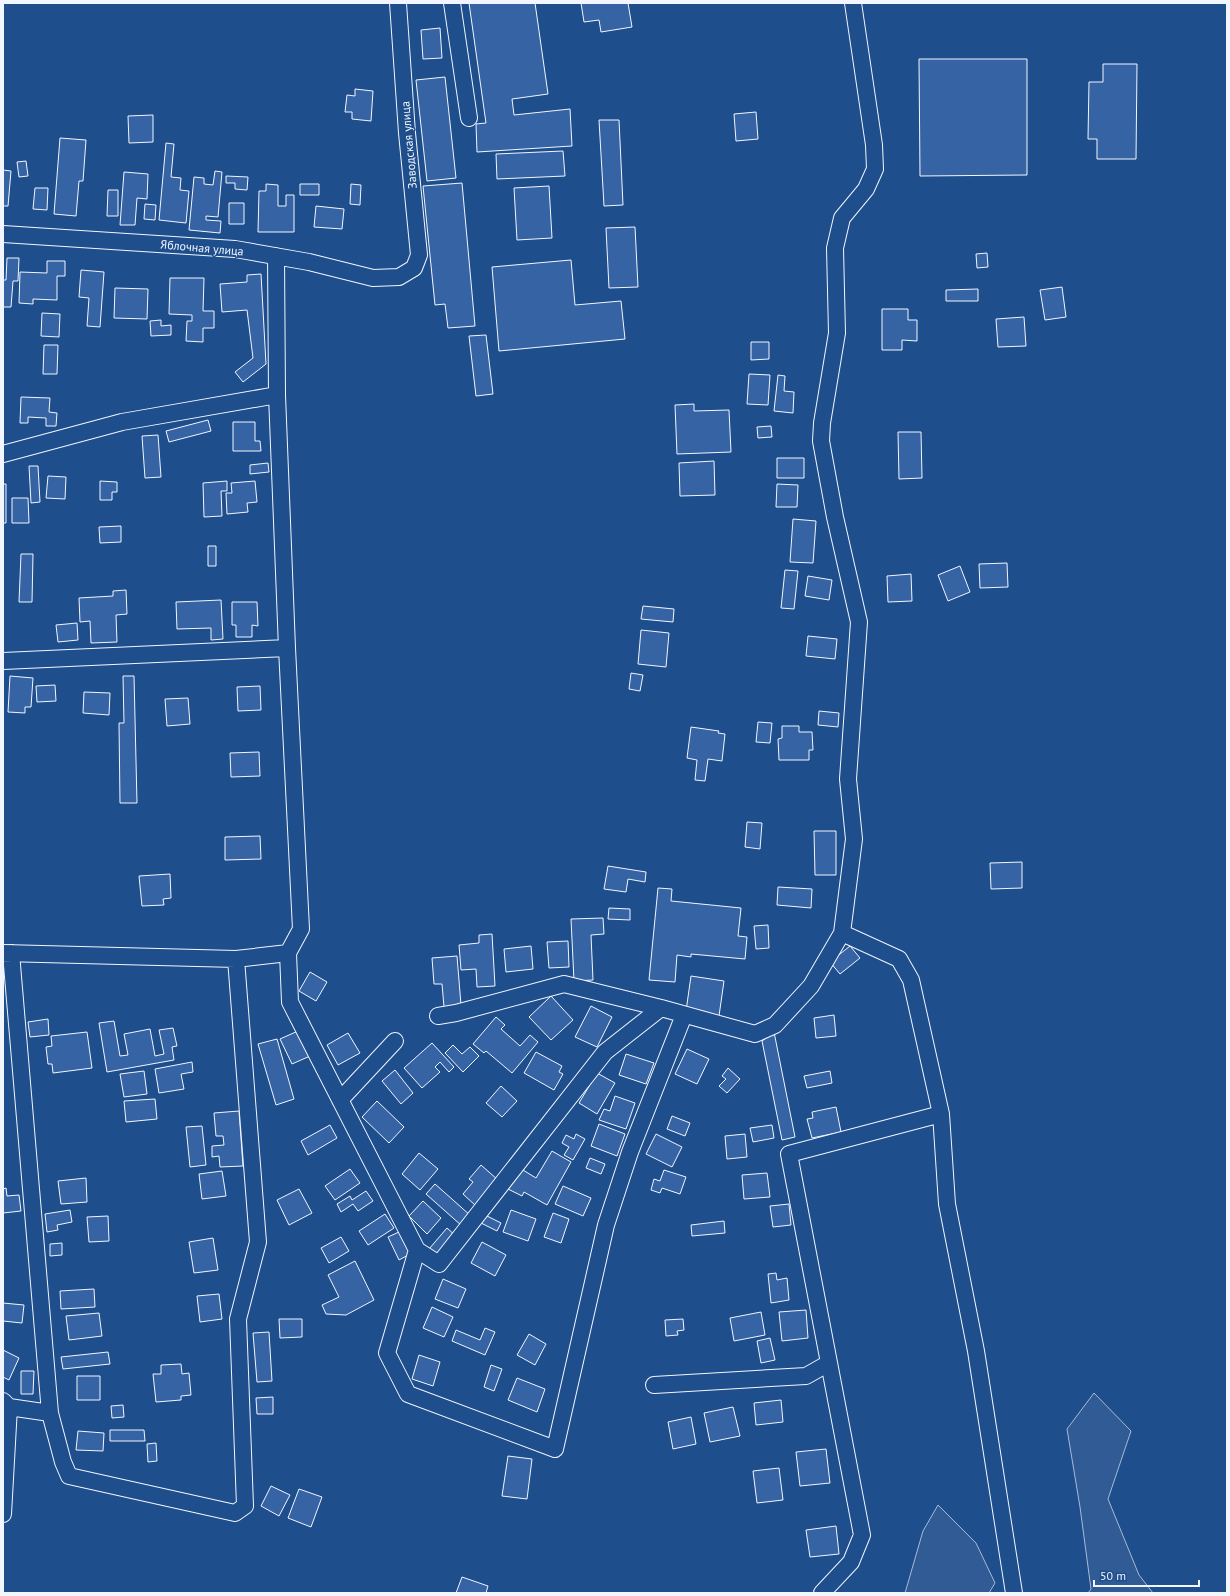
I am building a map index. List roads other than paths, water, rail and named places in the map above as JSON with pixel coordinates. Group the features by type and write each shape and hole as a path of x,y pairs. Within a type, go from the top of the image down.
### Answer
{"street":[{"name":"Заводская улица","path":"398,3 407,133 419,255 414,268 399,276"},
{"path":"452,3 469,118"},
{"path":"438,1016 456,1013 564,984 661,1008 755,1034 774,1025 811,986 842,933 854,839 848,779 859,622 834,517 821,441 822,423 837,333 835,248 842,218 866,189 875,169 874,145 853,3"},
{"name":"Яблочная улица","path":"3,234 235,249 309,262 373,278 399,276"},
{"path":"276,256 277,395 287,648 301,929 288,953 290,1002 417,1250 440,1264 605,1052 661,1008"},
{"path":"3,454 122,422 277,395"},
{"path":"3,661 287,648"},
{"path":"842,933 899,959 911,980 941,1114 947,1204 976,1351 1014,1593"},
{"path":"236,959 258,1242 238,1319 245,1506 235,1512 69,1476 63,1462 50,1413 7,953 236,959 288,953"},
{"path":"417,1250 387,1353 408,1394 555,1449 606,1225 630,1152 684,1015"},
{"path":"340,1100 395,1041"},
{"path":"822,1593 852,1562 862,1535 789,1154 941,1114"},
{"path":"654,1386 806,1376 829,1363"},
{"path":"3,1514 6,1404 50,1413"}]}
